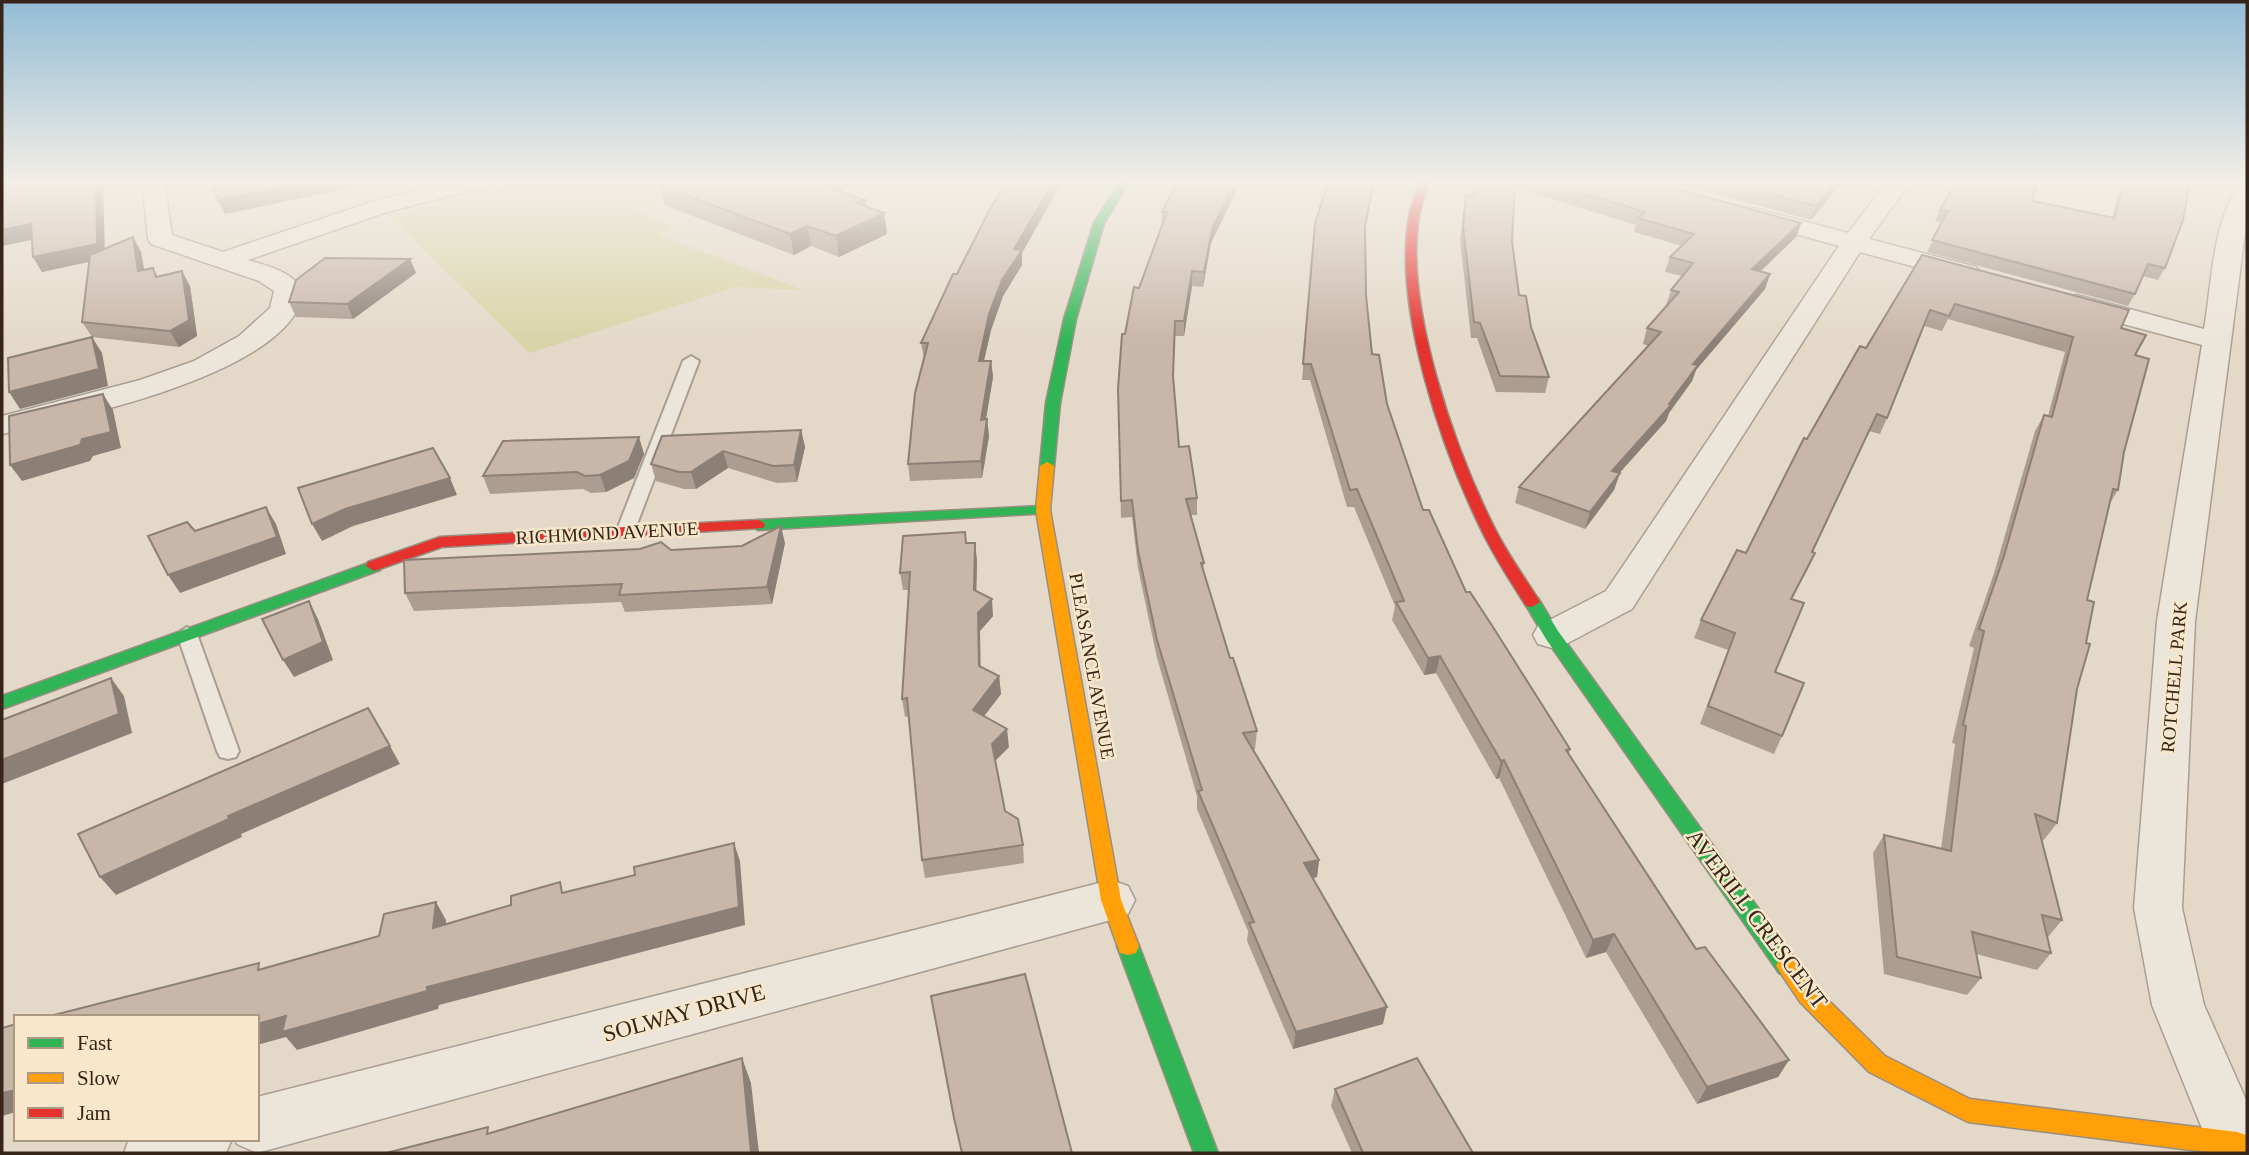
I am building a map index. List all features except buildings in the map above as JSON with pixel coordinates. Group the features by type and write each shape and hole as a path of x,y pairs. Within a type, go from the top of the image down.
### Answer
{"street":[{"path":"2,425 152,386 204,367 249,342 283,311 288,288 268,275 160,239 160,235"},
{"path":"223,260 297,235"},
{"name":"PLEASANCE AVENUE","path":"1095,235 1069,319 1053,403 1043,510 1111,900 1206,1153"},
{"name":"AVERILL CRESCENT","path":"1413,235 1411,267 1429,373 1484,521 1552,635 1808,995 1877,1064 1968,1110 2241,1149"},
{"path":"1828,235 1989,279"},
{"path":"1552,635 1619,600 1859,235"},
{"name":"ROTCHELL PARK","path":"2232,235 2176,621 2158,908 2178,1005 2241,1149"},
{"path":"2056,298 2218,341"},
{"name":"RICHMOND AVENUE","path":"2,703 440,542 1043,510"},
{"name":"SOLWAY DRIVE","path":"259,1124 1111,900"},
{"path":"152,1153 197,1141"}],"lane":[{"path":"625,532 691,361"},
{"path":"187,634 228,751"}],"shaded area":[{"path":"409,235 659,235 803,290 735,287 529,353"}],"traffic: fast":[{"path":"1047,466 1053,403 1070,319 1095,235"},
{"path":"758,525 1043,510"},
{"path":"2,703 374,566"},
{"path":"1532,602 1552,635 1787,966"},
{"path":"1128,946 1206,1153"}],"traffic: slow":[{"path":"1047,466 1043,510 1111,900 1128,946"},
{"path":"1787,966 1808,995 1877,1064 1968,1110 2237,1144"}],"traffic: jam":[{"path":"1413,235 1412,259 1416,304 1438,398 1483,519 1532,602"},
{"path":"374,566 440,542 758,525"}]}
